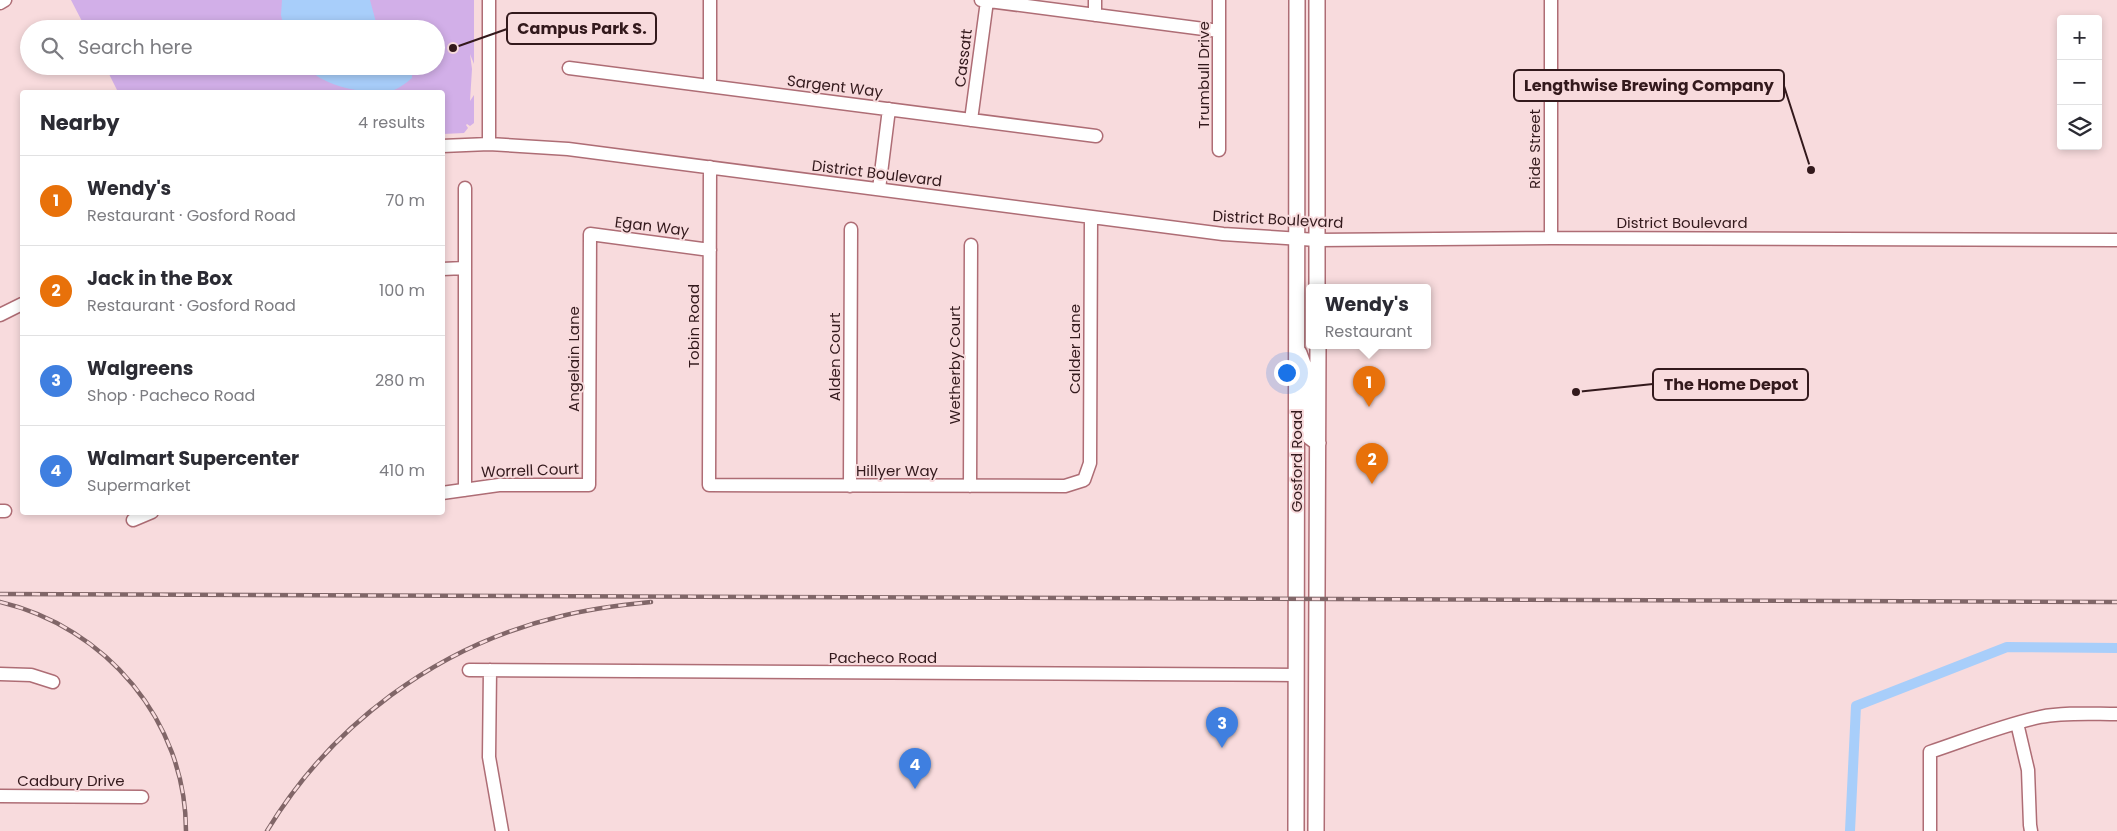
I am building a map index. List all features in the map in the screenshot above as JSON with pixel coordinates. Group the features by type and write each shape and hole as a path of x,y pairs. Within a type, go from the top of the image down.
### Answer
{"main road":[{"name":"Gosford Road","path":"1296,831 1298,0"},
{"path":"1317,0 1318,284"},
{"path":"1296,347 1306,372 1307,428 1310,437 1318,443"},
{"name":"Gosford Road","path":"1316,831 1318,349"},
{"path":"1296,446 1305,454 1306,515 1317,534"},
{"path":"1296,606 1307,632 1309,666 1317,680"},
{"path":"1296,675 1302,681 1307,693 1307,734 1316,760"}],"street":[{"path":"0,3 5,0"},
{"path":"489,0 489,144"},
{"path":"710,0 710,86"},
{"path":"984,0 1220,31"},
{"name":"Cassatt","path":"971,120 984,0"},
{"path":"1095,0 1095,15"},
{"name":"Trumbull Drive","path":"1219,150 1220,0"},
{"name":"Ride Street","path":"1551,0 1551,238"},
{"name":"Sargent Way","path":"569,68 1096,136"},
{"path":"879,189 889,109"},
{"name":"District Boulevard","path":"445,146 489,144 561,148 1223,234 1298,240 1551,238 2117,240"},
{"name":"Tobin Road","path":"709,485 710,168"},
{"path":"465,188 465,490"},
{"name":"Calder Lane","path":"1084,480 1090,463 1091,217"},
{"name":"Alden Court","path":"850,486 851,229"},
{"name":"Egan Way","path":"590,234 710,250"},
{"name":"Angelain Lane","path":"589,484 590,234"},
{"name":"Wetherby Court","path":"970,486 971,245"},
{"path":"445,269 465,268"},
{"path":"0,315 20,305"},
{"name":"Hillyer Way","path":"709,485 1065,486 1084,480"},
{"name":"Worrell Court","path":"445,493 500,484 589,484"},
{"path":"133,520 145,515"},
{"name":"Pacheco Road","path":"469,670 1296,675"},
{"path":"490,670 489,757 502,831"},
{"path":"0,674 31,675 53,682"},
{"path":"1930,831 1930,752 2041,717 2066,714 2117,714"},
{"path":"2017,723 2028,770 2031,831"},
{"name":"Cadbury Drive","path":"0,796 142,796"}],"shaded area":[{"path":"71,0 474,0 474,64 470,54 472,69 470,101 474,95 474,123 470,126 466,125 468,128 464,133 445,134 445,90 117,90 110,75 445,75 445,20 81,20"}],"water":[{"path":"282,0 370,0 375,20 282,20"},
{"path":"315,75 412,75 412,78 393,90 355,90 332,84"}],"waterway":[{"path":"1850,831 1856,706 2007,647 2117,648"}],"railway":[{"path":"0,594 2117,602"},
{"path":"0,602 38,615 74,633 105,656 133,685 155,717 172,752 182,791 186,831"},
{"path":"267,831 293,793 322,757 355,724 391,695 430,670 470,648 513,630 581,612 651,602"}],"place":[{"name":"Campus Park S.","path":"453,48"},
{"name":"Lengthwise Brewing Company","path":"1811,170"},
{"name":"The Home Depot","path":"1576,392"},
{"name":"Wendy's","path":"1369,407"},
{"name":"Jack in the Box","path":"1372,484"},
{"name":"Walgreens","path":"1222,748"},
{"name":"Walmart Supercenter","path":"915,789"}]}
